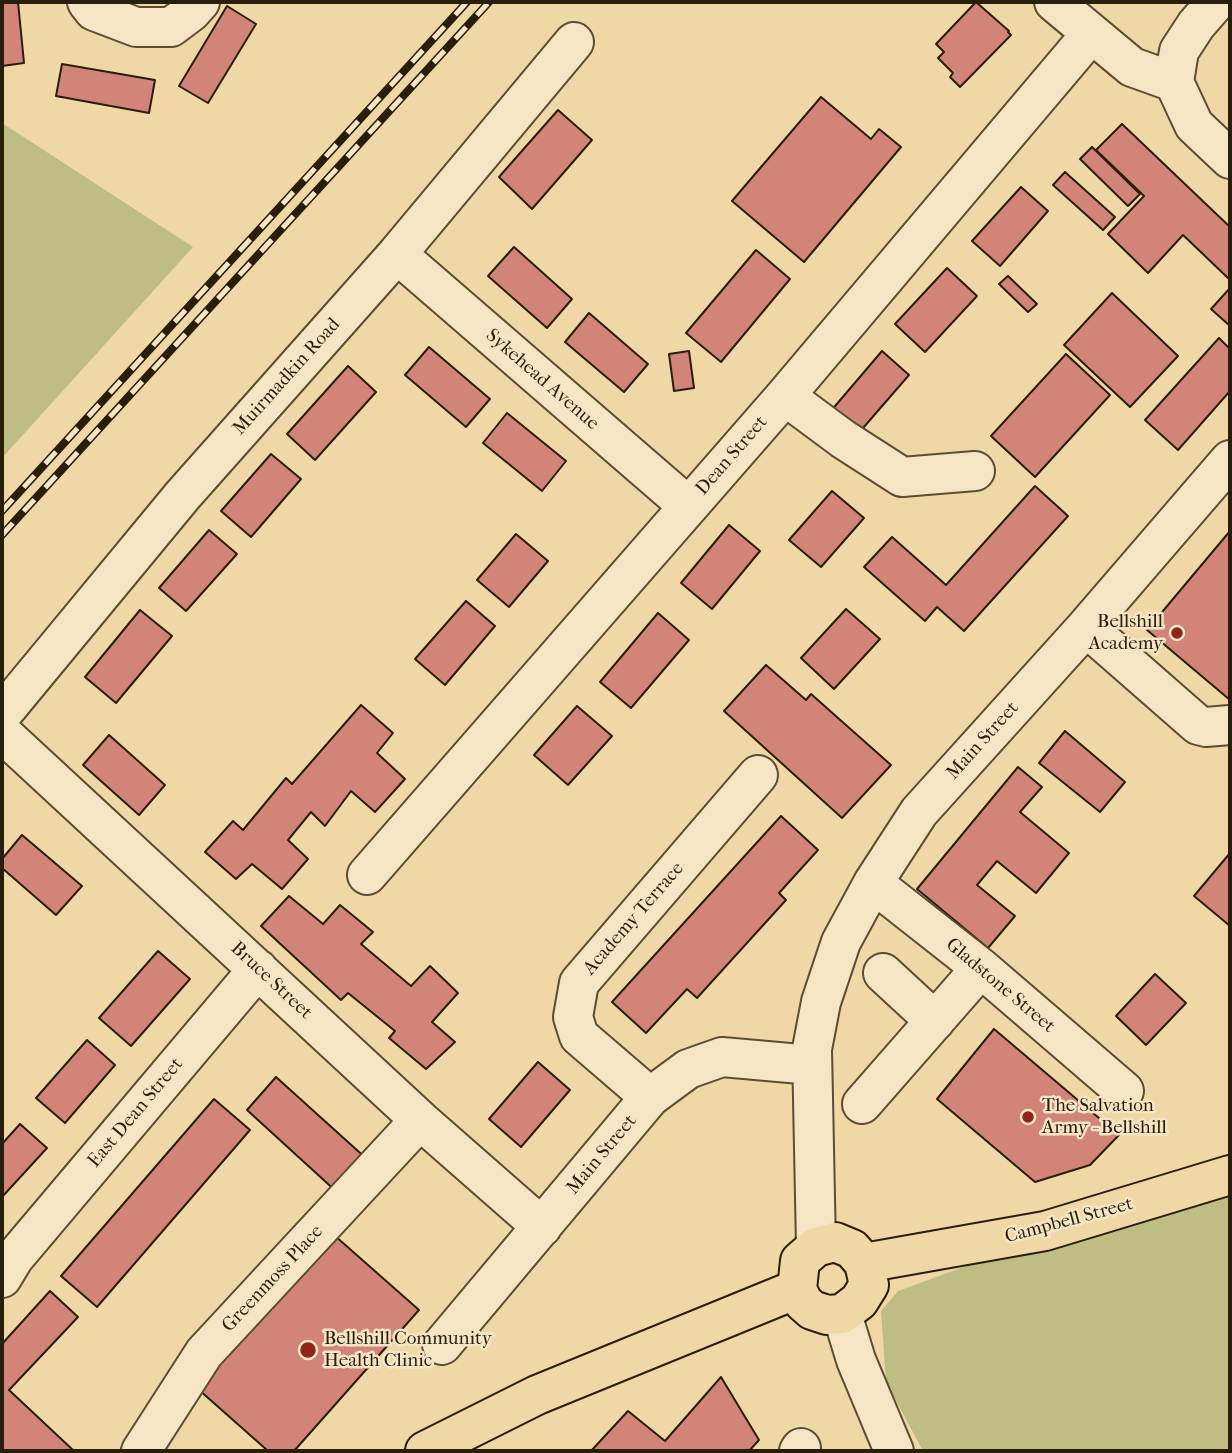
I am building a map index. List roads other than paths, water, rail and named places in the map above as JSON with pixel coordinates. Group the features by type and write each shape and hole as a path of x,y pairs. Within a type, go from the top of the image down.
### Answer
{"main road":[{"name":"Campbell Street","path":"864,1263 1045,1231 1230,1175"},
{"path":"835,1242 852,1249 864,1263 869,1285 859,1301 842,1314 827,1315 811,1310 803,1302 797,1289 800,1261 816,1247 835,1242"},
{"path":"425,1451 537,1395 797,1289"}],"street":[{"path":"87,2 94,11 136,27 171,27 200,2"},
{"path":"1054,2 1132,67 1174,82"},
{"path":"1216,2 1196,25 1179,51 1174,82 1194,125 1230,159"},
{"name":"Dean Street","path":"367,875 785,396 1091,34"},
{"name":"Muirmadkin Road","path":"2,714 183,495 397,254 574,42"},
{"name":"Sykehead Avenue","path":"397,254 688,506"},
{"path":"785,396 843,439 902,477 975,471"},
{"name":"Main Street","path":"816,1247 812,1065 821,1002 841,942 873,883 919,812 1086,627 1230,460"},
{"path":"1086,627 1198,725 1230,725"},
{"name":"Bruce Street","path":"2,733 420,1120 542,1227"},
{"name":"Academy Terrace","path":"650,1097 579,1036 573,1017 579,983 758,775"},
{"name":"Gladstone Street","path":"873,883 981,968 1124,1091"},
{"path":"862,1104 981,968"},
{"name":"East Dean Street","path":"6,1263 258,969"},
{"path":"883,973 935,1021"},
{"name":"Main Street","path":"442,1345 650,1097 688,1069 722,1057 812,1065"},
{"name":"Greenmoss Place","path":"141,1451 204,1353 420,1120"},
{"path":"842,1314 856,1360 894,1451"}],"railway":[{"path":"2,511 467,2"},
{"path":"2,535 489,2"}],"place":[{"name":"Bellshill Academy","path":"1177,633"},
{"name":"The Salvation Army - Bellshill","path":"1028,1117"},
{"name":"Bellshill Community Health Clinic","path":"308,1350"}]}
